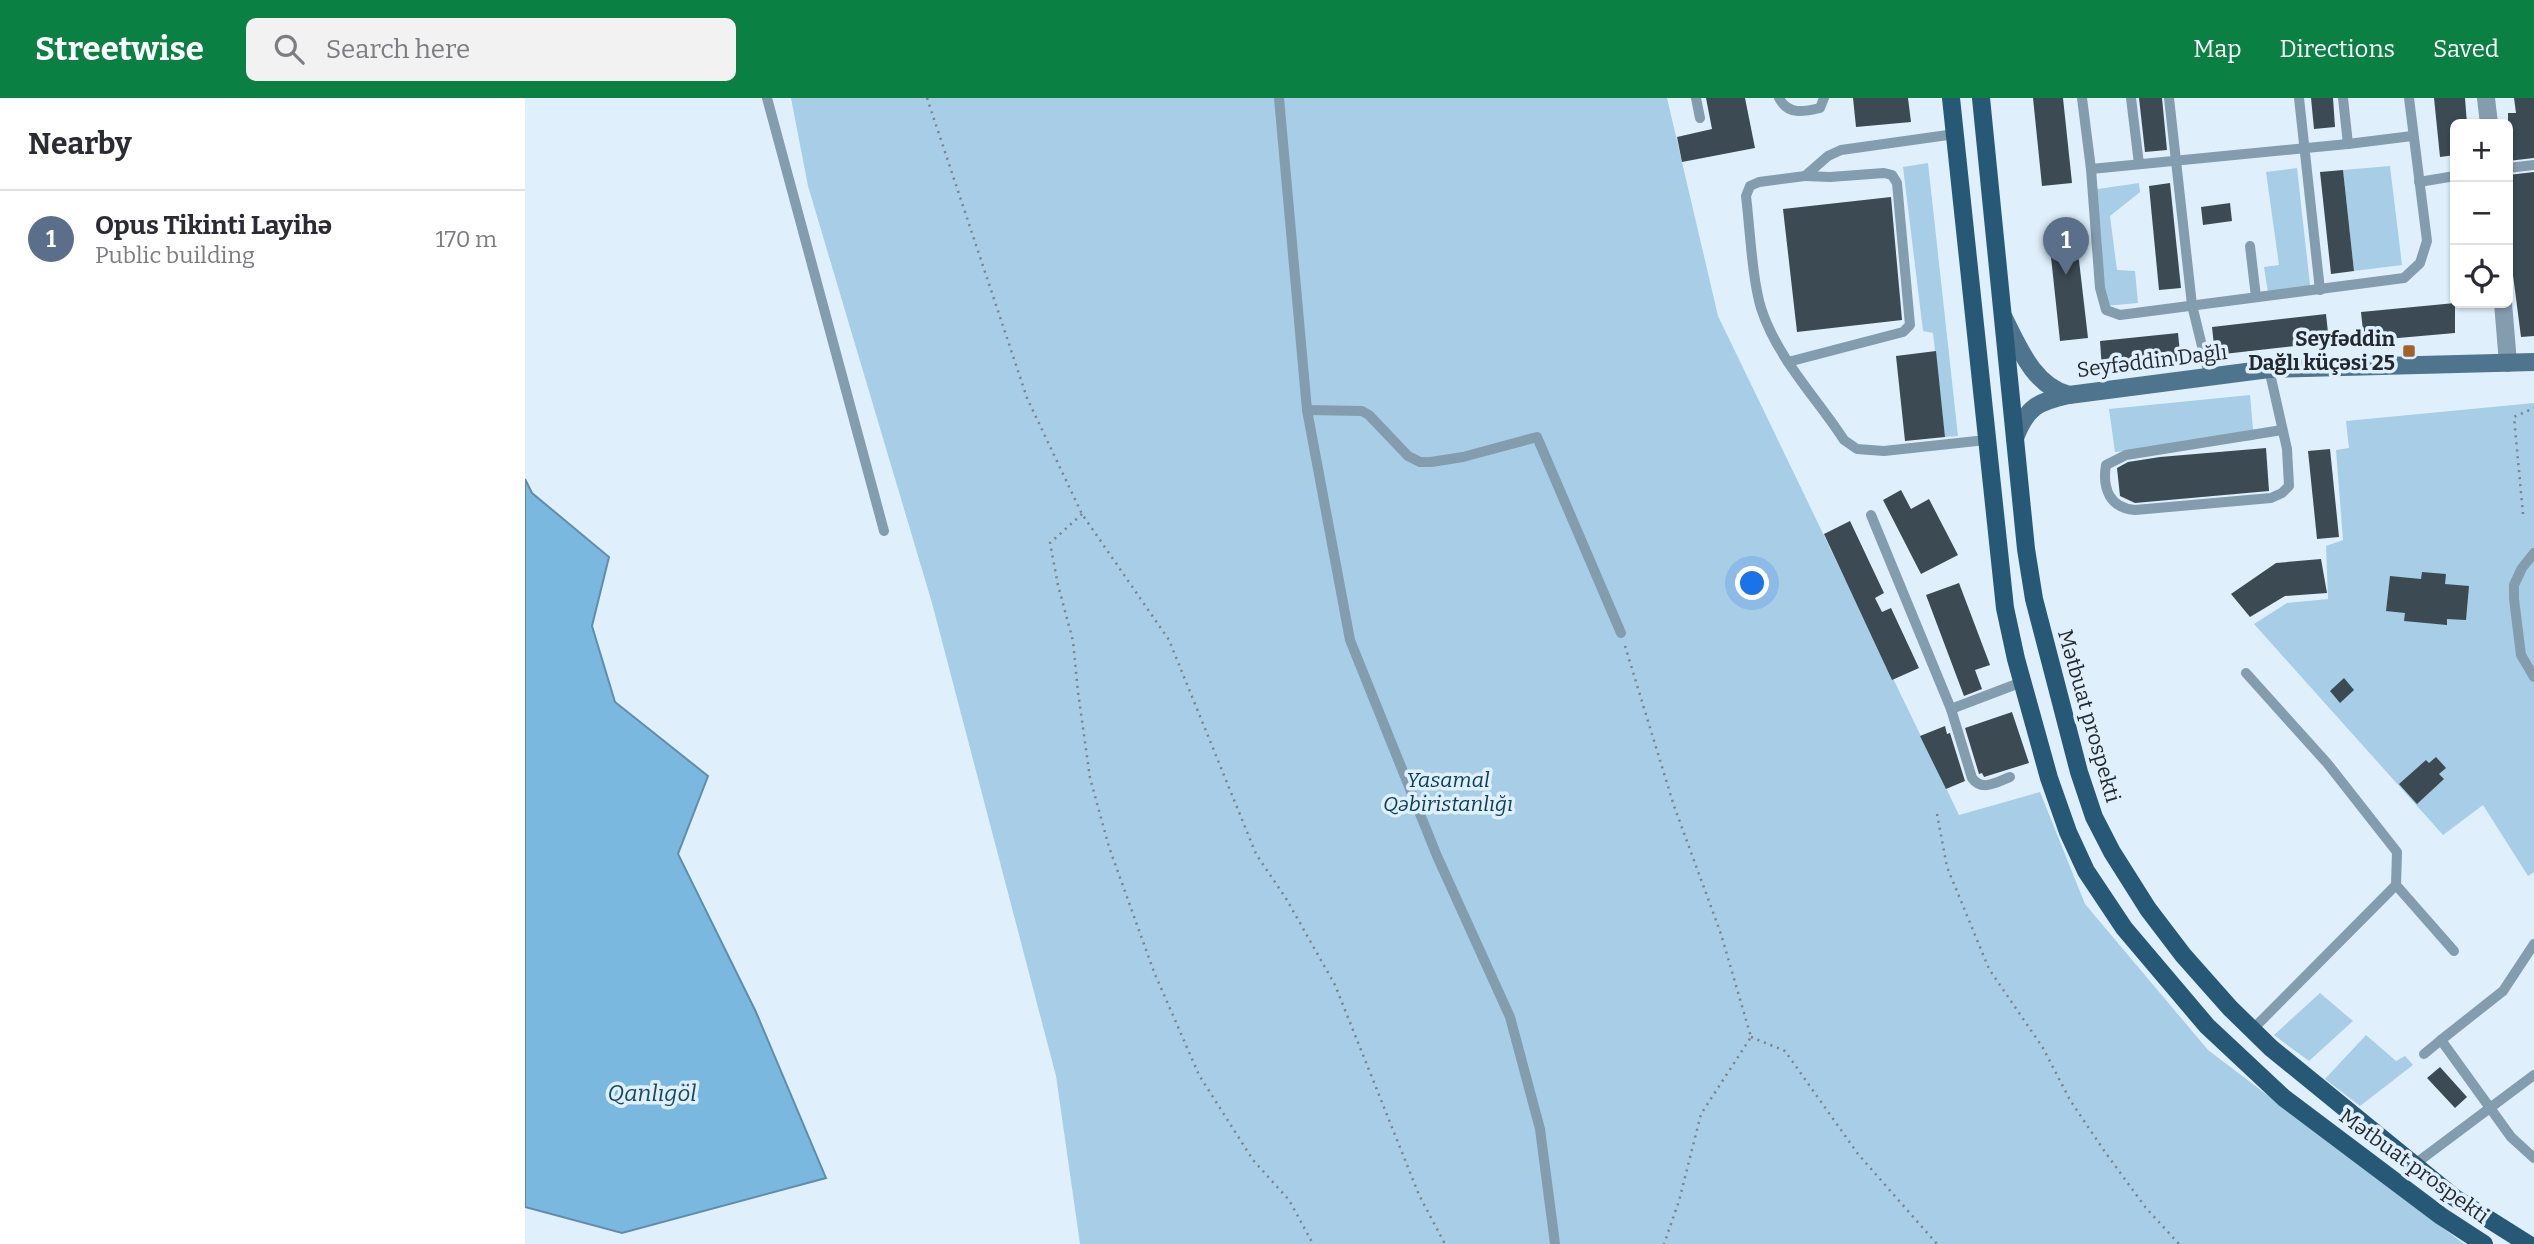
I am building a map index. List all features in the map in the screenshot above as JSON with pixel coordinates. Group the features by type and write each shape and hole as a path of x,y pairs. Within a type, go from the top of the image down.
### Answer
{"main road":[{"name":"Mətbuat prospekti","path":"1951,98 2005,608 2022,682 2049,778 2068,832 2086,870 2124,928 2207,1027 2284,1098 2441,1216 2484,1244"},
{"name":"Mətbuat prospekti","path":"1981,98 2026,548 2034,599 2079,772 2094,817 2126,876 2148,909 2183,955 2252,1030 2455,1198 2528,1244"}],"street":[{"path":"2486,98 2488,119"},
{"path":"2503,308 2508,363"},
{"path":"2002,313 2021,352 2036,373 2050,388 2069,395"},
{"name":"Seyfəddin Dağlı","path":"2015,438 2024,416 2032,408 2049,399 2069,395 2269,369 2534,362"}],"lane":[{"path":"767,98 884,531"},
{"path":"1279,98 1307,410 1350,640 1437,856 1510,1017 1540,1129 1555,1244"},
{"path":"1696,98 1700,118"},
{"path":"1779,98 1784,107 1791,111 1820,108 1824,98"},
{"path":"2082,98 2101,288 2106,310 2120,315 2405,278 2420,263 2427,242 2409,98"},
{"path":"2131,98 2139,164"},
{"path":"2169,98 2192,305 2209,375"},
{"path":"2299,98 2320,290"},
{"path":"2343,98 2348,144"},
{"path":"1805,176 1822,160 1841,150 1955,134"},
{"path":"2091,169 2412,136"},
{"path":"2513,167 2534,165"},
{"path":"1788,362 1903,332 1910,325 1896,183 1892,175 1805,176 1759,182 1750,186 1746,196 1760,306 1788,362 1844,440 1857,449 1884,451 1986,440"},
{"path":"2419,182 2450,177"},
{"path":"2250,246 2256,298"},
{"path":"2269,369 2287,449 2289,486 2281,493 2271,498 2135,510 2123,509 2114,504 2109,495 2106,466 2126,455 2282,430"},
{"path":"1307,410 1361,411 1369,415 1408,456 1424,462 1463,457 1537,437 1621,633"},
{"path":"1871,515 1951,709 1972,778 1976,784 1983,786 2010,777"},
{"path":"2534,553 2522,568 2514,585 2521,655 2534,677"},
{"path":"2246,673 2327,763 2397,852 2396,885 2454,951"},
{"path":"1951,709 2022,682"},
{"path":"2252,1030 2396,885"},
{"path":"2424,1054 2504,991 2534,944"},
{"path":"2441,1040 2511,1137 2534,1158"},
{"path":"2414,1164 2534,1075"}],"path":[{"path":"927,98 1027,398 1082,514 1169,640 1256,854 1287,900 1335,985 1419,1195 1445,1244"},
{"path":"2523,514 2514,417 2534,408"},
{"path":"1082,514 1050,543 1073,641 1090,779 1109,847 1154,972 1199,1075 1253,1160 1289,1200 1313,1244"},
{"path":"1621,633 1674,806 1721,934 1751,1037 1701,1114 1679,1201 1664,1244"},
{"path":"1937,814 1947,867 1989,969 2043,1048 2070,1100 2105,1152 2146,1208 2179,1244"},
{"path":"1751,1037 1786,1051 1858,1154 1937,1244"}],"green space":[{"name":"Yasamal Qəbiristanlığı","path":"791,98 1667,98 1718,316 1959,815 2040,792 2085,904 2208,1050 2464,1244 1080,1244 1056,1076 932,603 808,186"},
{"path":"1928,163 1958,436 1945,437 1933,333 1923,331 1903,167"},
{"path":"2390,166 2402,265 2354,271 2343,170"},
{"path":"2297,168 2311,294 2269,299 2264,267 2279,265 2266,172"},
{"path":"2139,183 2140,192 2110,216 2117,270 2135,271 2138,303 2105,306 2091,190"},
{"path":"2250,395 2254,440 2115,452 2109,409"},
{"path":"2534,403 2534,872 2528,876 2483,805 2443,835 2254,624 2287,603 2328,599 2326,546 2343,540 2336,450 2349,448 2346,421"},
{"path":"2320,993 2353,1021 2309,1061 2274,1035"},
{"path":"2366,1035 2396,1061 2405,1056 2413,1065 2360,1106 2325,1079"}],"water":[{"name":"Qanlıgöl","path":"525,479 532,493 609,557 592,626 615,702 708,776 678,854 756,1012 826,1178 622,1233 525,1207"}],"building":[{"path":"1706,98 1745,98 1755,148 1682,162 1677,137 1712,129"},
{"path":"1853,98 1908,98 1911,122 1856,127"},
{"path":"2033,98 2063,98 2072,183 2042,186"},
{"path":"2139,98 2162,98 2167,150 2145,152"},
{"path":"2311,98 2333,98 2335,127 2314,129"},
{"path":"2434,98 2465,98 2467,119 2450,119 2450,156 2440,157"},
{"path":"2514,98 2534,98 2534,158 2513,160 2513,119 2508,119 2508,113 2516,113"},
{"path":"2343,170 2354,271 2331,274 2320,172"},
{"path":"2534,172 2534,336 2521,337 2513,275 2513,174"},
{"path":"2170,183 2181,288 2159,290 2149,186"},
{"path":"1891,197 1902,320 1797,332 1783,209"},
{"path":"2230,203 2232,221 2203,225 2201,207"},
{"path":"2075,226 2088,338 2060,341 2048,229"},
{"path":"2450,303 2450,308 2455,308 2455,333 2364,341 2361,312"},
{"path":"2326,314 2329,342 2215,355 2212,327"},
{"path":"2178,333 2181,363 2102,370 2100,341"},
{"path":"1936,351 1945,437 1905,441 1896,356"},
{"path":"2266,448 2269,491 2135,503 2120,496 2117,468 2128,462"},
{"path":"2330,449 2339,537 2317,539 2308,451"},
{"path":"1901,490 1911,509 1929,499 1958,555 1921,574 1883,500"},
{"path":"1850,521 1884,593 1875,598 1882,612 1891,608 1919,668 1892,680 1824,534"},
{"path":"2321,559 2327,593 2285,596 2250,617 2231,594 2276,563"},
{"path":"2422,572 2446,574 2445,584 2469,586 2466,620 2447,619 2447,625 2404,621 2405,613 2386,611 2390,576 2421,579"},
{"path":"1959,583 1990,665 1975,670 1982,689 1964,696 1926,595"},
{"path":"2344,678 2354,690 2340,703 2330,691"},
{"path":"2012,712 2029,763 1984,777 1982,773 1979,774 1965,728"},
{"path":"1945,726 1947,734 1950,733 1965,781 1946,789 1920,736"},
{"path":"2436,757 2446,768 2439,774 2444,779 2417,804 2399,784 2426,760 2429,763"},
{"path":"2440,1067 2467,1097 2455,1108 2427,1078"}],"place":[{"name":"Opus Tikinti Layihə","path":"2066,275"},
{"name":"Seyfəddin Dağlı küçəsi 25","path":"2409,351"}]}
